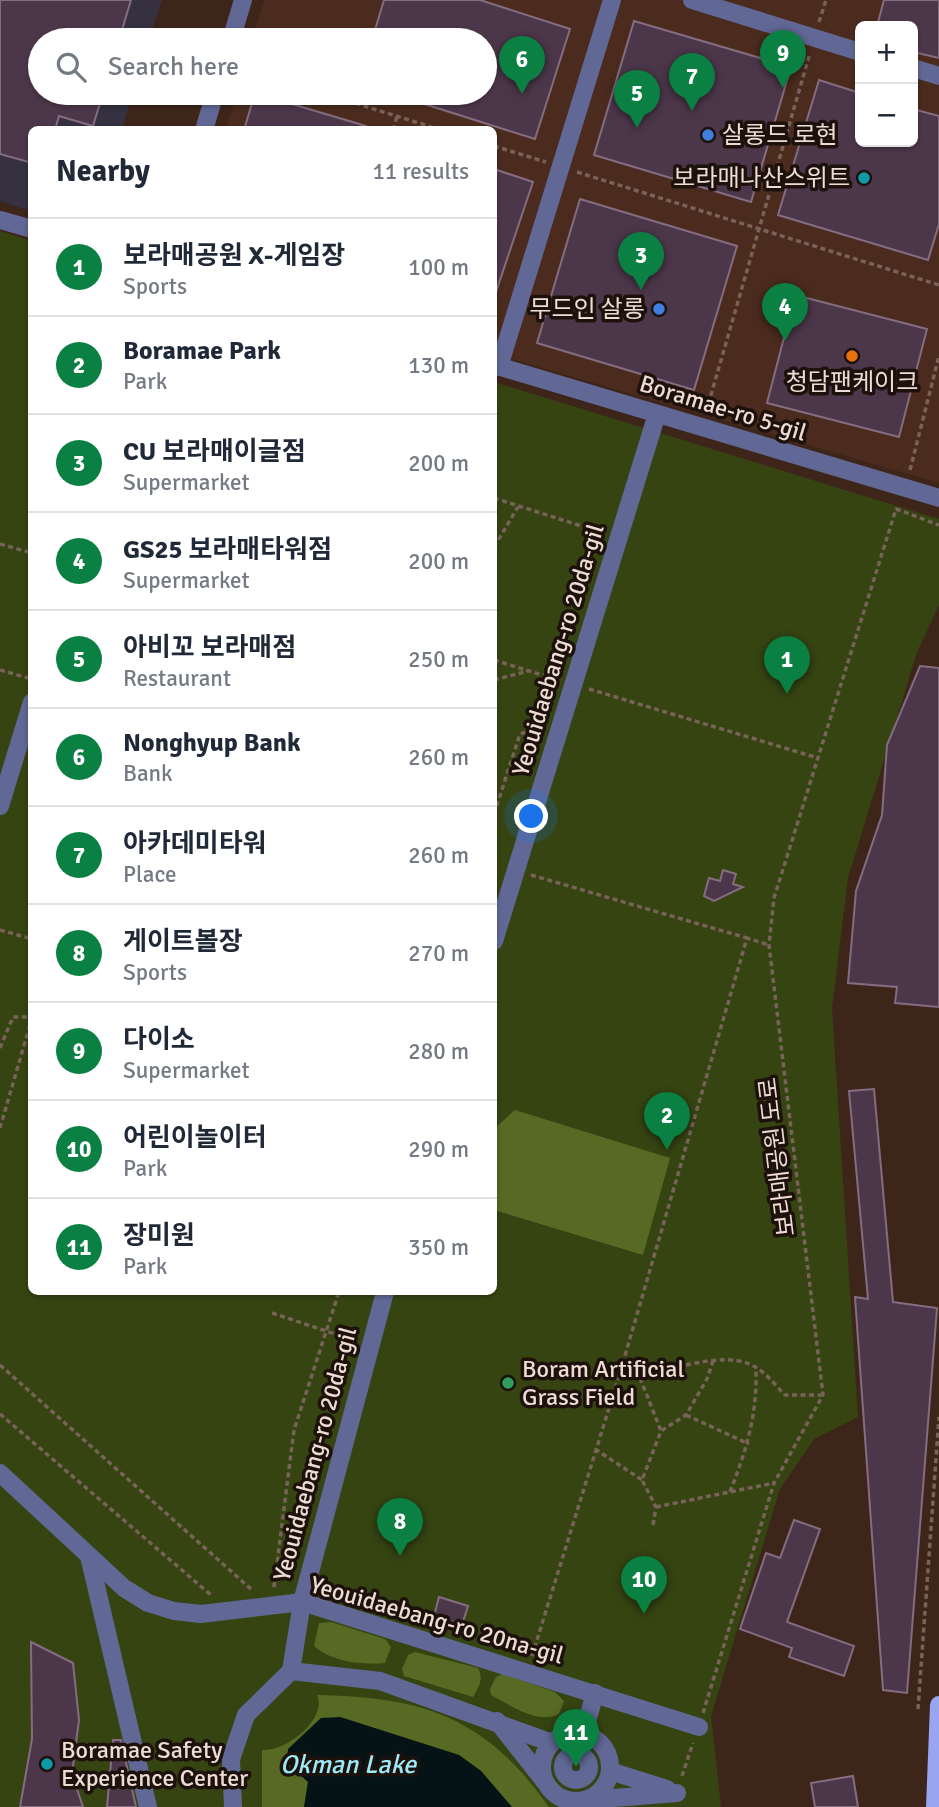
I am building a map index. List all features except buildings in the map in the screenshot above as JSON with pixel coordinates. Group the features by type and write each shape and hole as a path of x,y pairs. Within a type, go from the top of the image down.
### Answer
{"main road":[{"path":"935,1807 938,1711"}],"street":[{"path":"235,28 243,0"},
{"path":"497,363 612,0"},
{"path":"692,0 855,50"},
{"path":"918,70 939,76"},
{"path":"205,126 211,105"},
{"path":"0,220 28,228"},
{"name":"Boramae-ro 5-gil","path":"497,366 939,498"},
{"name":"Yeouidaebang-ro 20da-gil","path":"497,931 657,414"},
{"path":"0,806 28,715"},
{"name":"Yeouidaebang-ro 20da-gil","path":"291,1671 302,1602 368,1345 384,1295"},
{"name":"Yeouidaebang-ro 20na-gil","path":"0,1473 124,1588 149,1603 174,1611 201,1614 302,1602 699,1727"},
{"path":"89,1556 148,1807"},
{"path":"233,1807 231,1759 246,1715 291,1671 380,1681 497,1721 550,1746 576,1767 677,1793"},
{"path":"583,1799 576,1767 595,1693"},
{"path":"497,1721 558,1797 583,1799 677,1793"},
{"path":"550,1746 574,1732 583,1733 605,1748 610,1774"},
{"path":"545,1783 550,1746"},
{"path":"545,1783 605,1748"},
{"path":"576,1767 583,1799"},
{"path":"583,1799 610,1774"}],"path":[{"path":"702,427 826,0"},
{"path":"362,105 428,126"},
{"path":"394,126 397,116"},
{"path":"497,147 939,285"},
{"path":"908,470 939,356"},
{"path":"497,499 619,538"},
{"path":"497,542 519,506"},
{"name":"보라매공원 도로","path":"822,1395 769,945 774,898 896,509 939,525"},
{"path":"0,544 28,552"},
{"path":"497,661 818,758"},
{"path":"0,670 28,677"},
{"path":"497,679 530,671"},
{"path":"497,805 520,734 562,720"},
{"path":"515,870 769,945"},
{"path":"0,930 28,938"},
{"path":"528,1671 619,1376 747,938"},
{"path":"0,1048 13,1017 28,1017"},
{"path":"0,1128 28,1031"},
{"path":"271,1607 294,1430 338,1295"},
{"path":"272,1313 368,1345"},
{"path":"619,1376 640,1377 714,1358 756,1366 785,1395 822,1395 774,1483 677,1793"},
{"path":"642,1480 661,1431 686,1415 707,1379 714,1358"},
{"path":"0,1365 271,1607"},
{"path":"730,1492 749,1444 757,1405 756,1366"},
{"path":"640,1377 661,1431"},
{"path":"0,1414 231,1612"},
{"path":"686,1415 749,1444"},
{"path":"918,1709 939,1417"},
{"path":"595,1449 642,1480 656,1507 653,1525"},
{"path":"656,1507 774,1483"}],"shaded area":[{"path":"0,0 162,0 153,28 28,28 28,105 129,105 123,126 28,126 28,210 0,201"},
{"path":"264,0 939,0 939,483 497,355 497,126 227,126 233,105 497,105 497,28 256,28"}],"green space":[{"path":"0,231 28,240 28,1295 497,1295 497,383 939,519 939,605 917,652 848,878 832,1008 858,1417 814,1439 780,1489 711,1716 721,1807 0,1807"},
{"path":"515,1110 670,1158 643,1255 497,1211 497,1126"},
{"path":"331,1622 385,1639 391,1647 385,1663 348,1661 329,1656 314,1646 319,1623"},
{"path":"415,1652 478,1668 481,1679 473,1697 404,1676 402,1669 408,1655"},
{"path":"503,1674 555,1692 564,1701 559,1714 551,1717 533,1715 491,1695 490,1689 496,1677"},
{"path":"317,1695 389,1701 449,1718 476,1733 501,1752 525,1776 549,1807 512,1807 481,1771 459,1755 340,1717 286,1758 308,1782 304,1807 262,1807 262,1750 282,1746 302,1732 316,1714 319,1704"}],"water":[{"name":"Okman Lake","path":"340,1717 459,1755 481,1771 512,1807 304,1807 308,1782 287,1763 288,1749 321,1718"}],"place":[{"name":"다이소","path":"783,88"},
{"name":"Nonghyup Bank","path":"522,94"},
{"name":"아카데미타워","path":"692,111"},
{"name":"아비꼬 보라매점","path":"637,128"},
{"name":"살롱드 로현","path":"708,135"},
{"name":"보라매나산스위트","path":"864,178"},
{"name":"CU 보라매이글점","path":"641,290"},
{"name":"무드인 살롱","path":"659,309"},
{"name":"GS25 보라매타워점","path":"785,341"},
{"name":"청담팬케이크","path":"852,356"},
{"name":"보라매공원 X-게임장","path":"787,694"},
{"name":"Boramae Park","path":"667,1150"},
{"name":"Boram Artificial Grass Field","path":"508,1383"},
{"name":"게이트볼장","path":"400,1556"},
{"name":"어린이놀이터","path":"644,1614"},
{"name":"Boramae Safety Experience Center","path":"47,1764"},
{"name":"장미원","path":"576,1767"}]}
